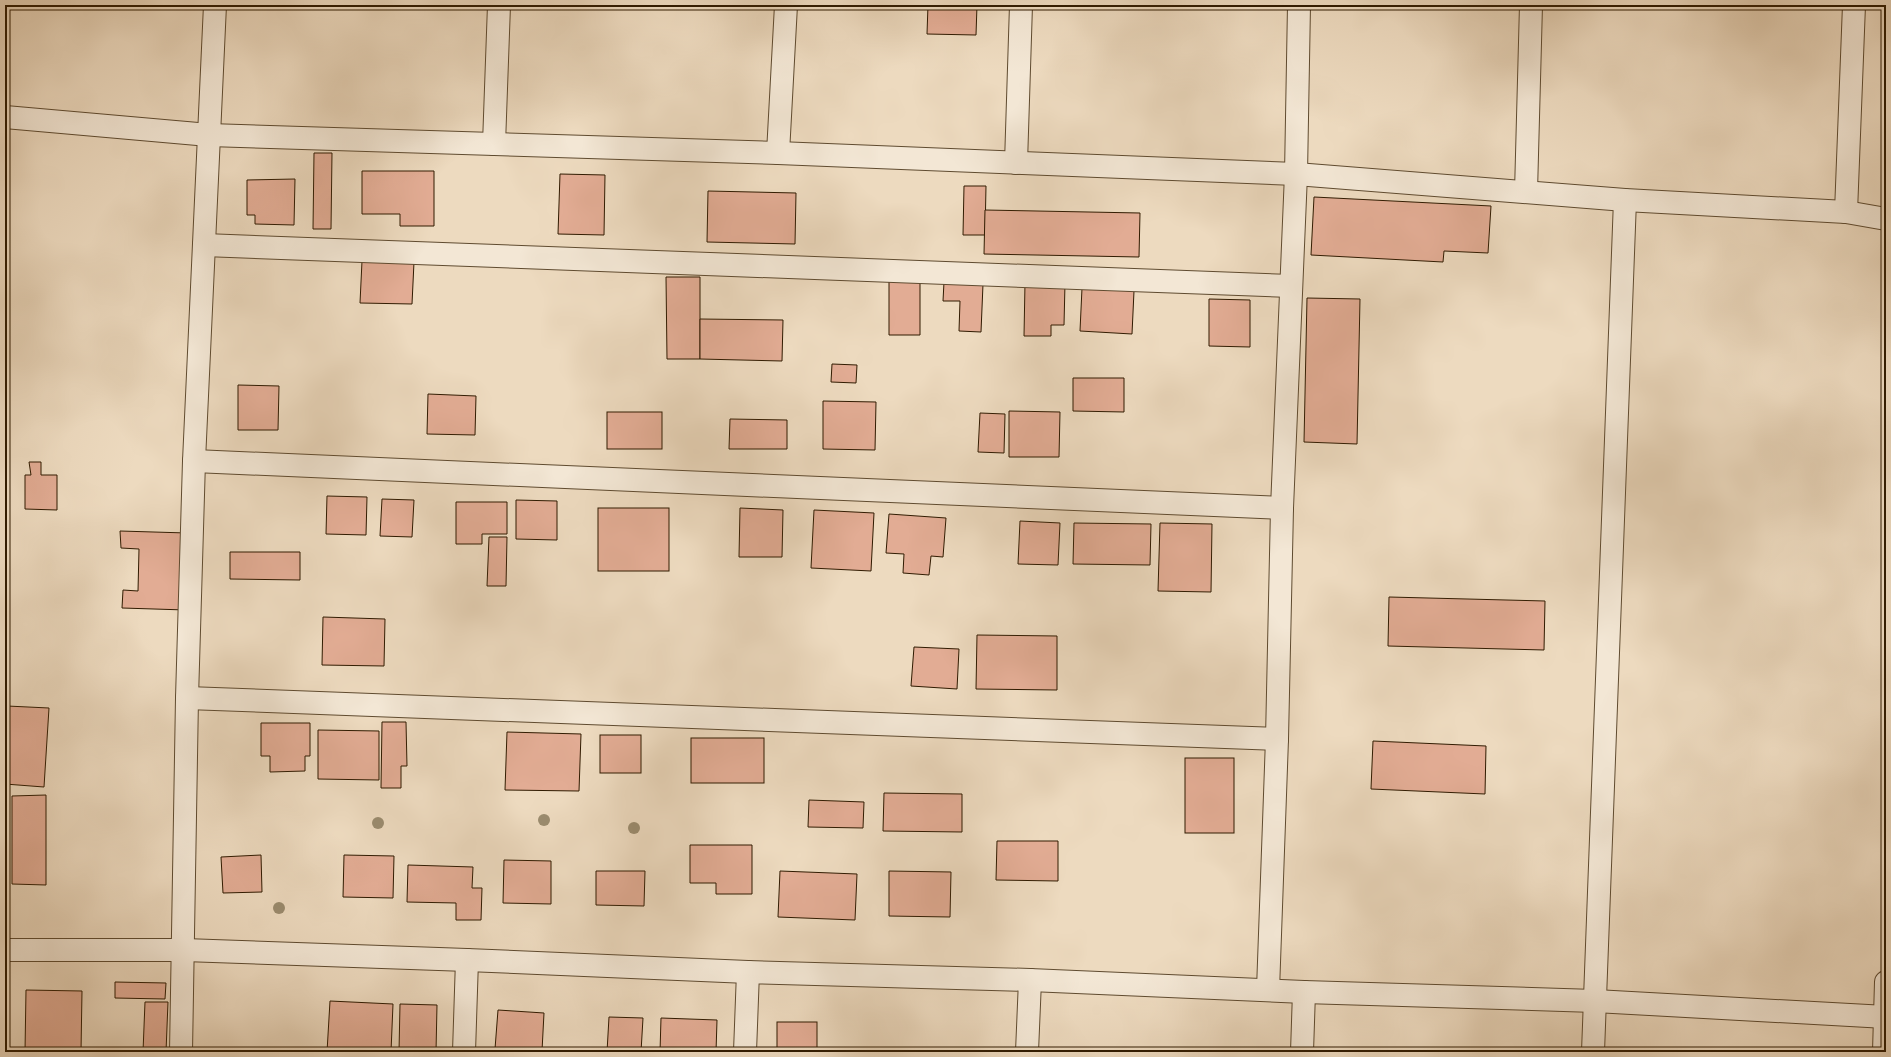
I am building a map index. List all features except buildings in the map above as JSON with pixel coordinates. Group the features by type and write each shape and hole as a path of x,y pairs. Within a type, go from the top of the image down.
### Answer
{"street":[{"path":"181,1052 184,950 187,698 194,461 215,5"},
{"path":"494,144 499,5"},
{"path":"778,153 786,5"},
{"path":"1016,163 1021,5"},
{"path":"1268,990 1277,739 1282,508 1296,174 1299,5"},
{"path":"1526,192 1530,5"},
{"path":"1846,212 1854,5"},
{"path":"5,117 209,135 778,153 1296,174 1625,200 1846,212 1886,219"},
{"path":"1593,1052 1625,200"},
{"path":"204,244 1291,286"},
{"path":"194,461 1282,508"},
{"path":"187,698 1277,739"},
{"path":"5,950 184,950 748,972 1030,980 1304,992 1595,1001 1886,1017"},
{"path":"464,1052 467,960"},
{"path":"745,1052 748,972"},
{"path":"1027,1052 1030,980"},
{"path":"1884,1052 1886,982"},
{"path":"1302,1052 1304,992"}]}
